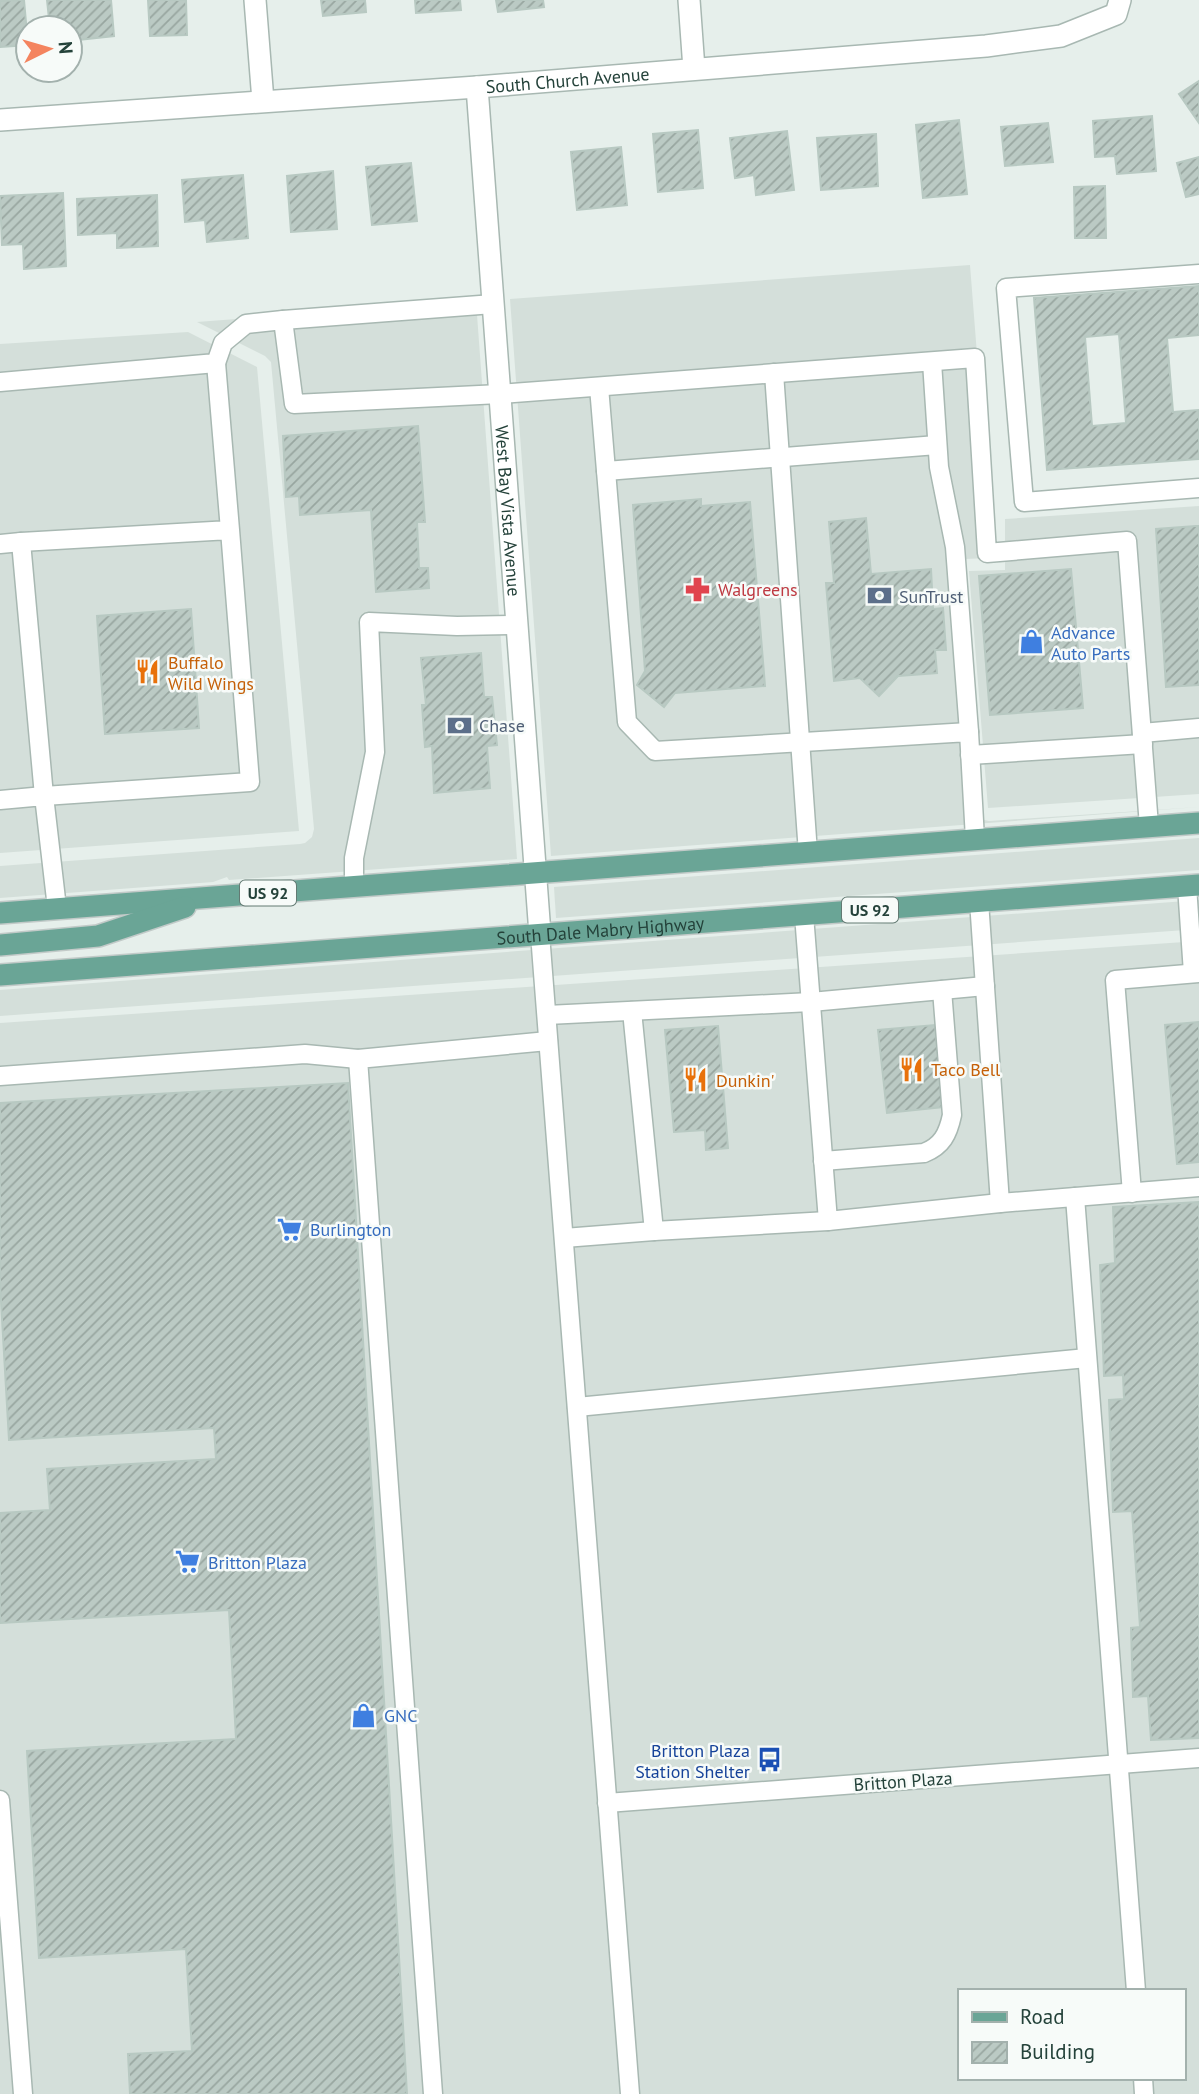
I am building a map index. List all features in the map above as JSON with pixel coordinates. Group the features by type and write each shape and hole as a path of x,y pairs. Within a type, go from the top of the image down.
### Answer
{"main road":[{"name":"US 92","path":"0,913 1199,823"},
{"name":"South Dale Mabry Highway","path":"0,975 1193,885"},
{"path":"0,945 98,936 217,897"}],"street":[{"path":"255,0 263,101"},
{"path":"689,0 694,69"},
{"name":"South Church Avenue","path":"0,120 477,87 986,47 1061,37 1116,14 1121,0"},
{"name":"West Bay Vista Avenue","path":"477,87 540,934"}],"lane":[{"path":"1199,274 1006,288 1024,502 1199,488"},
{"path":"0,800 250,782 216,363 223,343 246,324 493,304"},
{"path":"283,320 295,404 500,394 975,358 987,553 1127,541 1149,826"},
{"path":"932,362 939,467 955,547 975,839"},
{"path":"0,382 216,363"},
{"path":"774,373 808,853"},
{"path":"599,387 627,722 655,751 969,732"},
{"path":"606,471 937,445"},
{"path":"0,544 230,530"},
{"path":"21,542 57,908"},
{"path":"354,886 354,858 375,752 369,622 457,626 517,625"},
{"path":"970,755 1142,738 1199,728"},
{"path":"1132,1193 1115,980 1196,973 1193,885"},
{"path":"979,901 1000,1203"},
{"path":"804,915 828,1222"},
{"path":"540,934 630,2094"},
{"path":"547,1015 811,1002 985,986"},
{"path":"823,1161 924,1153 935,1149 943,1141 952,1115 942,990"},
{"path":"632,1011 654,1231"},
{"path":"0,1076 305,1054 358,1059 548,1041"},
{"path":"358,1059 433,2094"},
{"path":"564,1238 828,1222 1000,1203 1199,1187"},
{"path":"1075,1197 1136,1989"},
{"path":"577,1407 1087,1358"},
{"name":"Britton Plaza","path":"607,1803 1199,1758"},
{"path":"0,1800 23,2094"}],"shaded area":[{"path":"970,265 990,520 990,558 965,559 958,564 980,819 989,821 1199,807 551,856 510,299"},
{"path":"476,301 517,859 229,880 227,877 213,882 0,898 0,866 300,844 312,837 314,829 271,362 265,356 197,322"},
{"path":"188,332 257,367 299,831 0,853 0,344"},
{"path":"1199,506 1199,794 988,808 969,571 1005,570 1005,519"},
{"path":"1199,838 1199,870 556,918 554,887"},
{"path":"1199,900 1199,929 0,1016 0,990"},
{"path":"1199,941 1199,2094 0,2094 0,1023"}],"building":[{"path":"24,0 25,14 14,14 14,46 0,47 0,1"},
{"path":"47,0 111,0 114,36 84,39 84,14 48,14"},
{"path":"148,0 186,0 187,35 150,36"},
{"path":"321,0 365,0 366,12 323,16"},
{"path":"415,0 460,0 461,10 416,13"},
{"path":"496,0 543,0 544,7 498,12"},
{"path":"1199,81 1199,123 1179,94"},
{"path":"1152,116 1156,171 1117,174 1115,156 1095,157 1093,121"},
{"path":"959,120 967,194 923,198 916,125"},
{"path":"1048,123 1053,162 1005,166 1001,127"},
{"path":"698,130 703,188 658,192 653,134"},
{"path":"787,131 794,190 756,195 754,175 735,178 730,138"},
{"path":"876,134 878,186 821,190 817,138"},
{"path":"621,147 627,205 577,210 571,152"},
{"path":"1199,157 1199,194 1186,197 1177,163"},
{"path":"411,163 417,221 372,225 366,167"},
{"path":"333,171 337,229 291,232 287,176"},
{"path":"243,175 248,238 207,242 205,220 185,222 182,180"},
{"path":"1105,186 1106,238 1075,238 1074,187"},
{"path":"63,193 66,266 24,269 23,244 2,245 0,196"},
{"path":"157,195 158,246 117,248 117,233 78,235 77,199"},
{"path":"1199,286 1199,335 1167,338 1173,412 1199,410 1199,459 1047,470 1034,298","holes":["1119,334 1126,423 1092,426 1085,337"]},
{"path":"418,426 425,522 417,522 419,568 428,568 429,588 376,592 371,510 300,515 299,496 286,497 283,436"},
{"name":"Walgreens","path":"701,499 701,506 750,502 765,686 675,693 664,707 637,685 645,671 633,505"},
{"name":"SunTrust","path":"866,518 871,574 931,569 933,609 943,608 946,650 935,650 937,673 898,676 879,696 860,678 834,681 826,583 834,583 829,522"},
{"path":"1199,526 1199,685 1166,687 1156,529"},
{"name":"Advance Auto Parts","path":"1071,569 1083,708 990,715 979,576"},
{"name":"Buffalo Wild Wings","path":"191,609 199,728 105,734 97,616"},
{"name":"Chase","path":"481,653 484,697 492,697 497,745 487,746 490,788 434,793 432,746 425,747 422,705 426,705 421,658"},
{"path":"1199,1022 1199,1162 1177,1164 1165,1025"},
{"name":"Taco Bell","path":"935,1025 943,1107 887,1113 878,1030"},
{"name":"Dunkin'","path":"718,1026 728,1148 706,1150 705,1130 674,1132 665,1030"},
{"name":"Britton Plaza","path":"348,1083 407,2094 130,2094 128,2054 192,2051 186,1949 39,1958 27,1751 236,1739 229,1610 0,1623 0,1513 50,1510 47,1469 216,1459 214,1428 9,1440 0,1284 0,1103"},
{"path":"1199,1202 1199,1738 1151,1740 1148,1696 1133,1697 1131,1628 1140,1627 1132,1511 1113,1512 1109,1400 1124,1399 1123,1375 1104,1376 1100,1265 1115,1263 1113,1207"}],"place":[{"name":"Walgreens","path":"698,589"},
{"name":"SunTrust","path":"879,596"},
{"name":"Advance Auto Parts","path":"1031,642"},
{"name":"Buffalo Wild Wings","path":"148,672"},
{"name":"Chase","path":"459,725"},
{"name":"Taco Bell","path":"911,1069"},
{"name":"Dunkin'","path":"696,1080"},
{"name":"Burlington","path":"290,1229"},
{"name":"Britton Plaza","path":"188,1562"},
{"name":"GNC","path":"364,1715"},
{"name":"Britton Plaza Station Shelter","path":"770,1760"}]}
